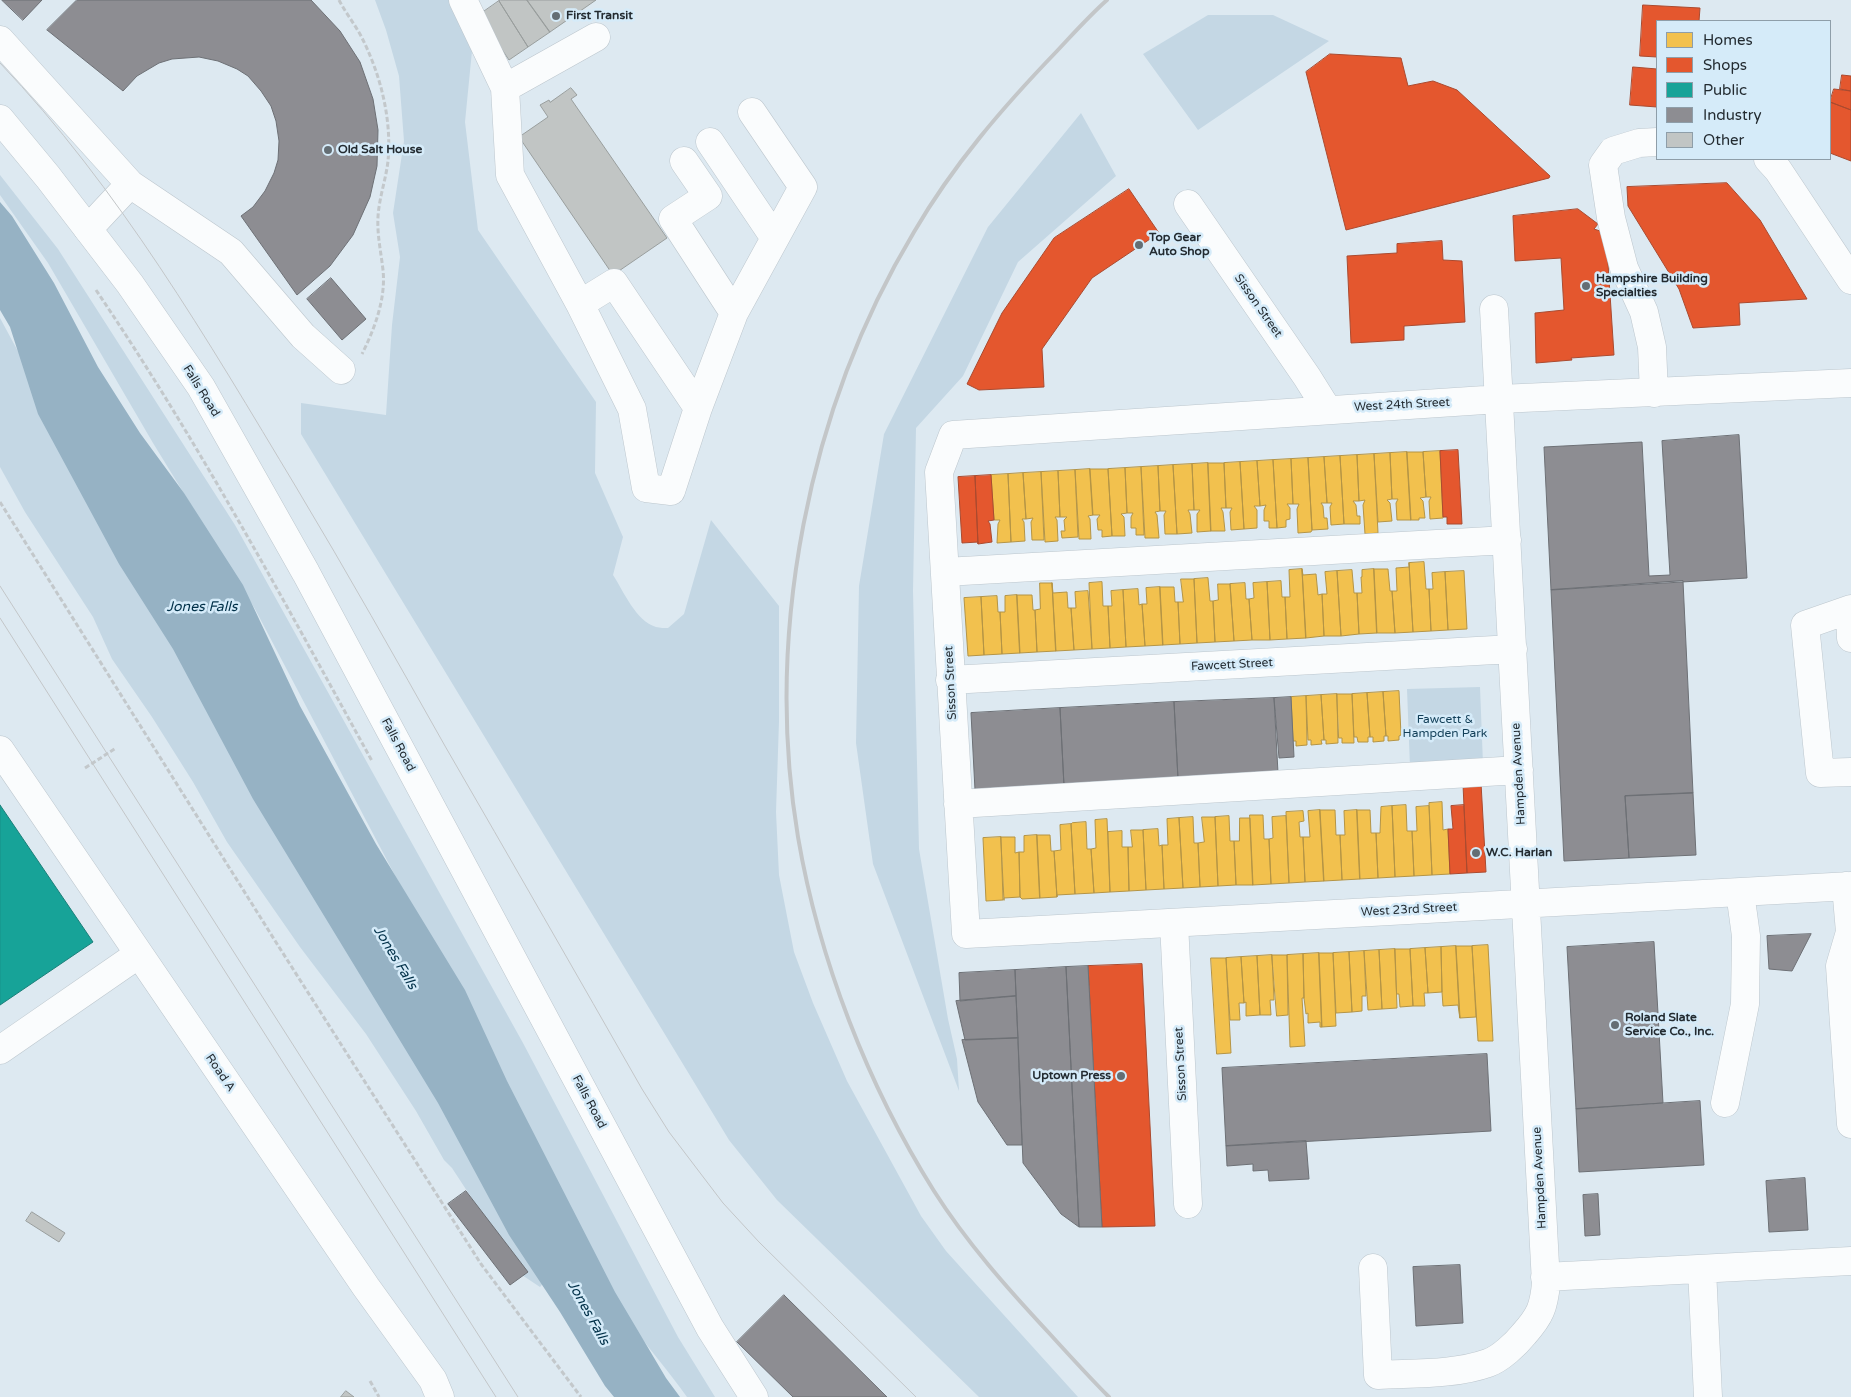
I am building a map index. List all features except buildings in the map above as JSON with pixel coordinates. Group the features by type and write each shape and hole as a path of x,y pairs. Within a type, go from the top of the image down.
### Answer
{"street":[{"path":"463,0 504,88 510,175 580,304 632,409 646,488 671,491 698,408 734,312 803,187 752,112"},
{"path":"504,88 596,37"},
{"path":"0,40 130,184 231,252 303,336 341,370"},
{"name":"Falls Road","path":"0,119 130,284 201,387 306,573 710,1328 754,1397"},
{"path":"710,142 774,237"},
{"path":"1654,393 1652,348 1646,320 1624,268 1611,218 1603,165 1613,151 1639,142 1656,142"},
{"path":"1769,160 1778,170 1851,280"},
{"path":"684,161 708,196 673,219 734,312"},
{"path":"88,229 130,184"},
{"name":"Sisson Street","path":"1188,204 1307,377 1326,409"},
{"path":"580,304 614,283 698,408"},
{"name":"Hampden Avenue","path":"1373,1268 1378,1375 1453,1371 1490,1362 1517,1343 1535,1321 1544,1303 1545,1277 1508,540 1494,309"},
{"name":"West 24th Street","path":"953,434 1500,399 1851,383"},
{"name":"Sisson Street","path":"953,434 939,472 966,934"},
{"path":"945,572 1508,540"},
{"path":"1851,638 1850,610 1805,625 1820,773 1851,772"},
{"name":"Fawcett Street","path":"950,680 1513,649"},
{"name":"Road A","path":"0,750 360,1279 433,1380 440,1397"},
{"path":"958,804 1519,770"},
{"path":"1849,886 1850,932 1840,966 1851,1124"},
{"name":"West 23rd Street","path":"966,934 1849,886"},
{"path":"1725,1103 1745,1004 1746,936 1740,892"},
{"name":"Sisson Street","path":"1174,923 1188,1204"},
{"path":"0,1050 139,954"},
{"path":"1545,1277 1851,1261"},
{"path":"1702,1269 1708,1397"}],"path":[{"path":"339,0 360,35 387,108 388,160 378,215 378,238 383,272 382,298 370,338 362,354 341,370"},
{"path":"94,287 121,326 241,523 376,768"},
{"path":"0,502 252,905 476,1255 581,1397"},
{"path":"85,768 116,748"},
{"path":"370,1382 380,1397"}],"green space":[{"path":"375,0 477,0 465,122 478,230 596,402 595,473 623,537 613,575 642,619 656,627 668,628 684,614 711,520 779,606 779,721 776,812 779,875 794,952 813,1003 847,1081 921,1216 946,1251 1078,1397 979,1397 777,1200 729,1140 301,434 301,403 386,415 392,325 400,257 393,213 404,141 399,76"},
{"path":"1208,15 1273,15 1329,41 1198,130 1143,54"},
{"path":"1081,113 1116,176 1018,262 963,376 916,428 913,591 919,849 948,1019 957,1059 959,1091 873,864 856,743 859,586 884,434 988,227"},
{"path":"0,175 58,249 235,525 523,1043 678,1337 715,1397 687,1397 628,1319 255,609 153,443 48,263 0,195"},
{"path":"0,318 54,418 551,1274 540,1287 522,1275 452,1168 444,1160 416,1111 366,1034 300,947 227,842 193,782 152,717 112,659 93,617 25,512 0,467"},
{"name":"Fawcett & Hampden Park","path":"1480,687 1483,764 1410,767 1407,689"}],"water":[{"name":"Jones Falls","path":"0,202 12,216 54,283 98,367 140,433 184,493 243,585 300,706 376,844 465,990 507,1081 615,1292 666,1378 680,1397 614,1397 605,1386 560,1312 509,1235 438,1103 253,799 173,649 119,564 38,414 10,327 0,310"}],"tram line":[{"path":"0,63 84,161 159,266 195,321 334,551 642,1089 669,1132 723,1203 759,1242 916,1397"},
{"path":"0,586 518,1397"},
{"path":"0,618 496,1397"}],"railway":[{"path":"1107,0 1017,93 962,160 929,207 877,300 846,372 822,447 804,524 792,603 787,682 789,760 798,837 807,883 833,975 849,1021 868,1065 910,1151 960,1229 1018,1300 1109,1397"}],"place":[{"name":"First Transit","path":"556,16"},
{"name":"Old Salt House","path":"328,150"},
{"name":"Top Gear Auto Shop","path":"1139,245"},
{"name":"Hampshire Building Specialties","path":"1586,286"},
{"name":"W.C. Harlan","path":"1476,853"},
{"name":"Roland Slate Service Co., Inc.","path":"1615,1025"},
{"name":"Uptown Press","path":"1121,1076"}]}
